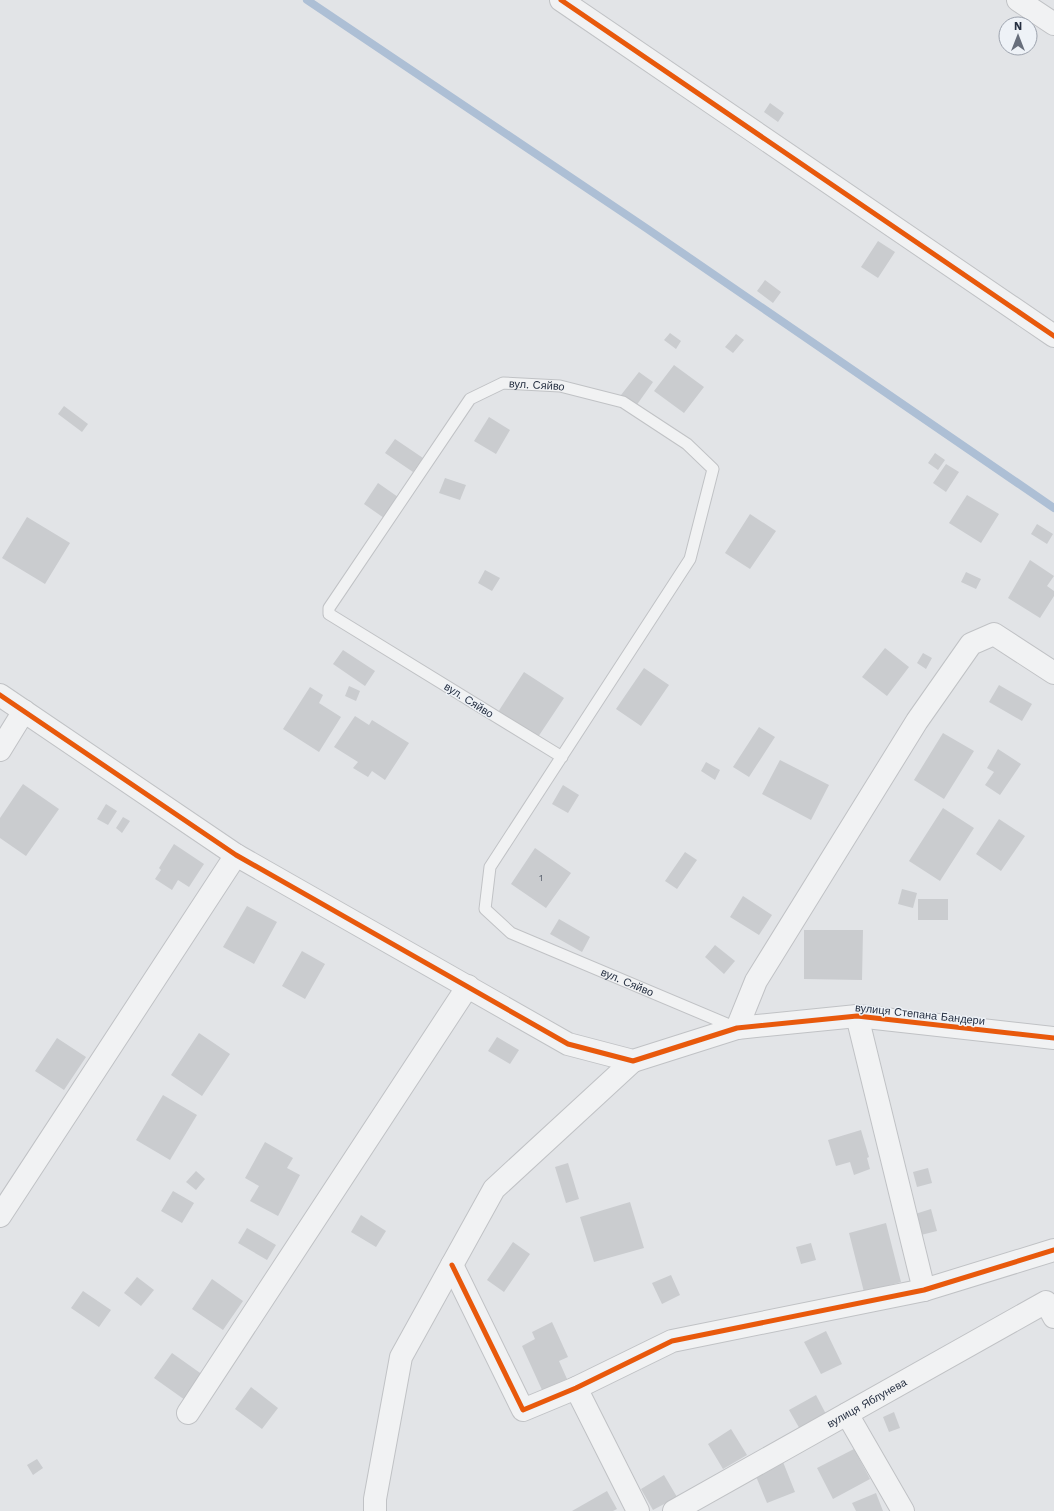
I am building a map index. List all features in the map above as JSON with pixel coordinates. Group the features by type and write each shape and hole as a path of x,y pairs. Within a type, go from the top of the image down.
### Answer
{"street":[{"path":"561,0 1054,336"},
{"path":"1018,0 1054,24"},
{"path":"737,1028 756,981 916,721 971,644 994,634 1054,673"},
{"path":"0,695 236,855 568,1044 633,1061"},
{"path":"0,750 24,711"},
{"path":"0,1216 236,855"},
{"path":"188,1413 468,986"},
{"path":"857,1016 924,1290"},
{"name":"вулиця Степана Бандери","path":"633,1061 737,1028 857,1016 1054,1038"},
{"path":"375,1511 401,1357 494,1189 633,1061"},
{"path":"452,1265 523,1410 576,1388 672,1341 924,1290 1054,1250"},
{"name":"вулиця Яблунева","path":"674,1511 847,1414 1051,1305"},
{"path":"576,1388 638,1511"},
{"path":"847,1414 903,1511"}],"lane":[{"name":"вул. Сяйво","path":"562,757 329,614 329,608 470,399 503,383 560,386 623,402 687,444 712,469 690,559 562,757 490,867 485,910 511,933 737,1028"}],"building":[{"path":"770,103 784,113 778,122 764,112"},
{"path":"878,241 895,252 878,278 861,267"},
{"path":"765,280 781,292 773,303 757,291"},
{"path":"670,333 681,341 676,349 664,340"},
{"path":"736,334 744,340 733,353 725,347"},
{"path":"674,365 704,387 684,413 654,391"},
{"path":"639,372 653,382 636,406 621,395"},
{"path":"64,406 88,424 82,432 58,414"},
{"path":"489,417 510,430 496,454 474,441"},
{"path":"395,439 423,458 413,472 385,453"},
{"path":"935,453 945,460 938,470 928,463"},
{"path":"946,464 959,472 946,492 933,483"},
{"path":"445,478 466,485 460,500 439,493"},
{"path":"378,483 398,497 384,518 364,504"},
{"path":"967,495 999,514 981,543 949,523"},
{"path":"750,514 776,531 750,569 725,553"},
{"path":"27,517 70,543 45,584 2,558"},
{"path":"1037,524 1053,534 1047,544 1031,534"},
{"path":"1030,560 1054,576 1047,586 1054,591 1054,596 1040,618 1008,598"},
{"path":"485,570 500,578 492,591 478,583"},
{"path":"966,572 981,579 976,589 961,582"},
{"path":"885,648 909,667 887,696 862,677"},
{"path":"343,650 375,671 365,686 333,664"},
{"path":"923,653 932,658 926,669 917,663"},
{"path":"644,668 669,685 641,726 616,709"},
{"path":"524,672 564,698 538,737 498,712"},
{"path":"999,685 1032,704 1022,721 989,702"},
{"path":"349,686 360,691 356,701 345,696"},
{"path":"310,687 323,695 319,703 341,717 319,752 283,729"},
{"path":"355,716 369,725 372,720 409,743 385,780 372,771 368,777 353,768 358,762 334,747"},
{"path":"759,727 775,737 749,777 733,767"},
{"path":"943,733 974,751 944,799 914,780"},
{"path":"998,749 1021,764 1000,795 985,785 994,772 987,768"},
{"path":"780,760 829,785 811,820 762,794"},
{"path":"706,762 720,770 715,780 701,771"},
{"path":"23,784 59,809 26,856 0,838 0,818"},
{"path":"563,785 579,795 568,813 552,804"},
{"path":"106,804 117,811 108,825 97,819"},
{"path":"943,808 974,828 940,881 909,861"},
{"path":"123,817 130,821 122,833 116,828"},
{"path":"999,819 1025,836 1001,871 976,854"},
{"path":"174,844 204,864 189,887 178,880 172,890 155,879 161,870 159,868"},
{"path":"535,848 571,873 546,908 511,884"},
{"path":"685,852 697,860 677,889 665,881"},
{"path":"902,889 917,893 913,908 898,904"},
{"path":"743,896 772,915 759,935 730,917"},
{"path":"918,899 948,899 948,920 918,920"},
{"path":"247,906 277,922 254,964 223,947"},
{"path":"559,919 590,937 582,952 550,934"},
{"path":"804,930 863,930 862,980 804,979"},
{"path":"715,945 735,961 724,974 705,957"},
{"path":"302,951 325,964 305,999 282,986"},
{"path":"199,1033 230,1054 202,1096 171,1075"},
{"path":"497,1037 519,1050 510,1064 488,1051"},
{"path":"57,1038 86,1057 64,1090 35,1071"},
{"path":"163,1095 197,1115 170,1160 136,1140"},
{"path":"861,1130 869,1157 867,1158 870,1169 854,1175 850,1162 836,1166 828,1140"},
{"path":"265,1142 293,1158 287,1168 300,1175 278,1216 250,1201 259,1186 245,1178"},
{"path":"568,1163 579,1199 566,1203 555,1167"},
{"path":"928,1168 932,1183 917,1187 913,1172"},
{"path":"196,1171 205,1179 196,1190 186,1182"},
{"path":"173,1191 194,1203 182,1223 161,1211"},
{"path":"630,1202 644,1248 594,1262 580,1217"},
{"path":"931,1209 937,1231 921,1235 915,1214"},
{"path":"361,1215 386,1231 376,1247 351,1232"},
{"path":"886,1223 901,1282 864,1292 849,1233"},
{"path":"247,1228 276,1245 267,1260 238,1243"},
{"path":"513,1242 530,1254 504,1292 487,1280"},
{"path":"811,1243 816,1260 801,1264 796,1247"},
{"path":"671,1275 680,1295 662,1304 652,1283"},
{"path":"137,1277 154,1290 141,1306 124,1293"},
{"path":"212,1279 243,1301 223,1330 192,1309"},
{"path":"83,1291 111,1310 99,1327 71,1308"},
{"path":"552,1322 568,1357 559,1361 567,1379 542,1390 522,1346 535,1339 532,1332"},
{"path":"826,1331 842,1364 821,1374 804,1342"},
{"path":"172,1353 203,1375 185,1400 154,1378"},
{"path":"251,1387 278,1408 262,1429 235,1409"},
{"path":"816,1395 827,1416 801,1431 789,1410"},
{"path":"894,1412 900,1428 889,1432 883,1417"},
{"path":"731,1429 747,1455 723,1469 708,1444"},
{"path":"854,1449 870,1479 833,1499 817,1468"},
{"path":"37,1459 43,1468 33,1475 27,1465"},
{"path":"783,1462 795,1492 767,1503 755,1474"},
{"path":"664,1475 677,1497 653,1510 641,1489"},
{"path":"607,1491 617,1509 613,1511 572,1511"},
{"path":"876,1493 883,1511 856,1511 852,1503"}],"waterway":[{"path":"307,0 646,228 1054,508"}],"cycle path":[{"path":"561,0 1054,336"},
{"path":"0,695 236,855 568,1044 633,1061 737,1028 857,1016 1054,1038"},
{"path":"452,1265 523,1410 576,1388 672,1341 924,1290 1054,1250"}]}
